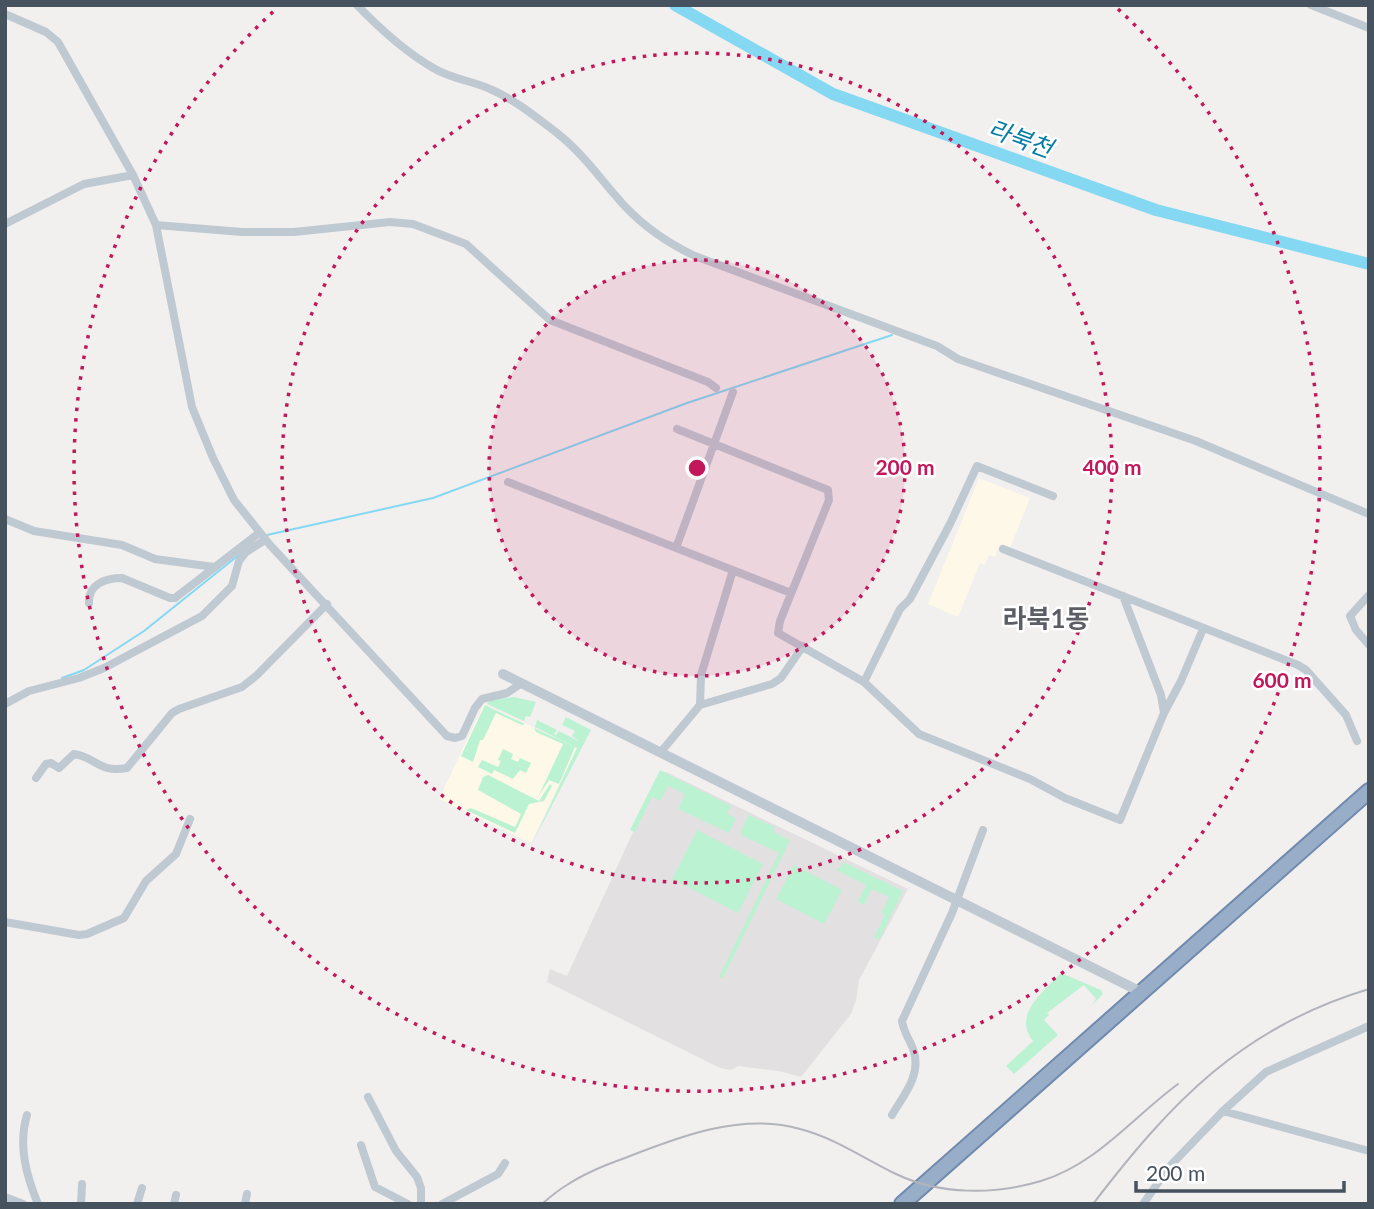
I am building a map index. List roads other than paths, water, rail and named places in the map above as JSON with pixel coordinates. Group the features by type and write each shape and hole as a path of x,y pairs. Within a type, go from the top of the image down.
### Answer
{"highway":[{"path":"902,1204 1369,791"}],"street":[{"path":"357,5 409,54 439,71 492,89 559,135 587,160 616,197 640,221 672,245 937,346 958,359 1196,441 1369,514"},
{"path":"1311,5 1369,28"},
{"path":"5,14 46,32 58,42 133,175 156,225 192,407 234,500 262,536 447,736 462,736 482,699 507,693 522,683"},
{"path":"5,224 84,184 133,175"},
{"path":"156,225 242,232 294,232 390,222 413,224 466,244 550,320 708,382 716,388"},
{"path":"676,548 733,392"},
{"path":"677,429 828,490 829,500 780,621 778,633 864,682 919,734 1030,779 1065,798 1120,820 1164,713 1203,629"},
{"path":"864,682 900,609 910,599 950,524 977,467 1053,496"},
{"path":"508,482 791,593"},
{"path":"5,519 34,531 122,545 155,559 214,567"},
{"path":"89,603 90,592 97,584 115,578 122,578 175,598 214,567 262,536"},
{"path":"5,704 29,691 79,678 104,668 165,634 193,622 214,606 232,586 239,561 262,536"},
{"path":"1003,549 1306,670 1346,715 1357,740"},
{"path":"700,705 701,675 733,570"},
{"path":"1369,595 1350,616 1356,630 1369,645"},
{"path":"1123,596 1161,695 1164,713"},
{"path":"36,779 46,764 59,768 74,754 103,768 127,768 172,713 242,687 327,604"},
{"path":"660,753 700,705 772,684 781,678 803,646"},
{"path":"503,674 1141,992"},
{"path":"5,922 79,935 124,918 146,881 176,854 190,819"},
{"path":"892,1115 914,1077 916,1065 914,1051 904,1033 902,1021 956,901 983,830"},
{"path":"1143,1204 1170,1166 1223,1111 1266,1072 1369,1026"},
{"path":"368,1097 396,1151 417,1177 421,1188 421,1204"},
{"path":"1223,1111 1369,1151"},
{"path":"27,1115 22,1141 28,1174 38,1204"},
{"path":"361,1145 375,1187 408,1204"},
{"path":"442,1204 498,1174 505,1163"},
{"path":"81,1204 82,1184"},
{"path":"137,1204 142,1188"},
{"path":"245,1204 247,1194"},
{"path":"5,1197 23,1204"}],"waterway":[{"name":"라북천","path":"675,5 833,94 1156,210 1369,264"},
{"path":"267,535 433,498 687,403 892,335"},
{"path":"62,678 84,670 144,631 240,554"}],"railway":[{"path":"1093,1204 1151,1133 1213,1072 1283,1024 1324,1005 1369,989"},
{"path":"542,1204 581,1177 645,1150 711,1129 756,1123 813,1133 896,1174 931,1186 967,1191 1023,1186 1061,1173 1097,1152 1178,1084"}],"district":[{"name":"라북1동","path":"1046,619"}]}
